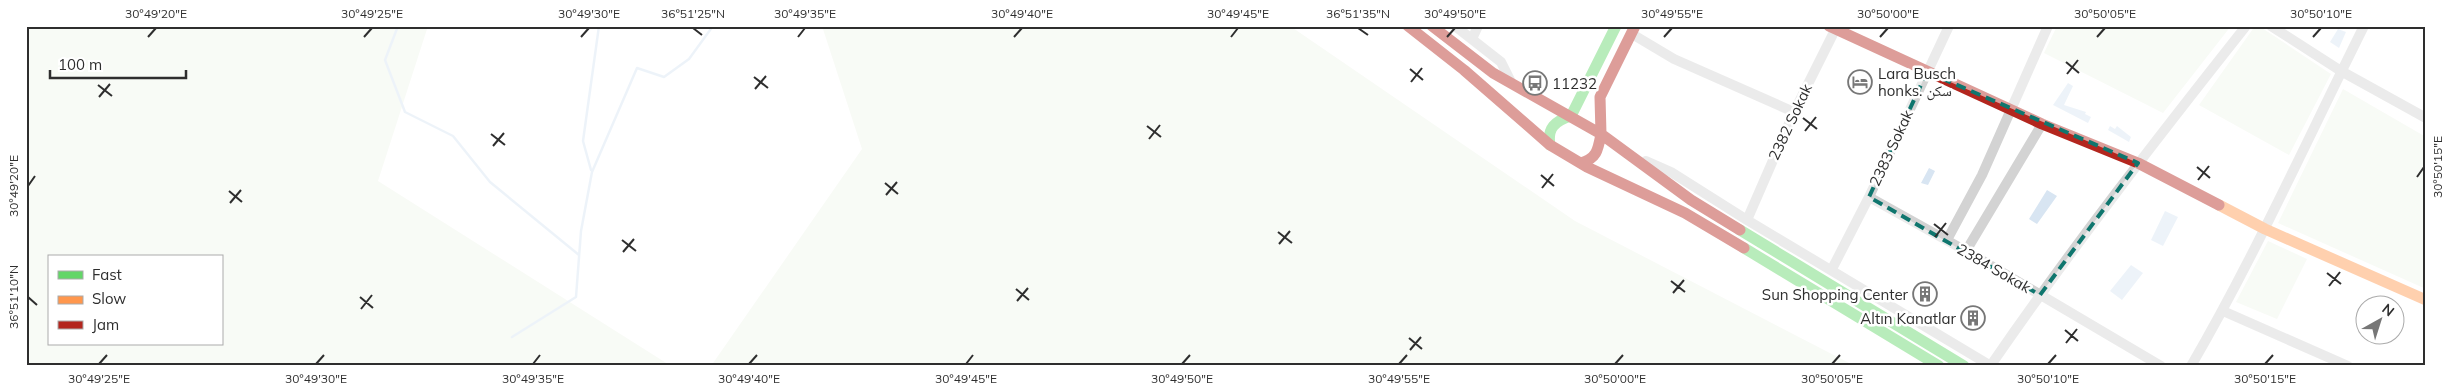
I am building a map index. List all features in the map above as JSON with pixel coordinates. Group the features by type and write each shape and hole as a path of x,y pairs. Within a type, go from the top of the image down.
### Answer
{"main road":[{"path":"1408,26 1464,70 1550,145 1581,163 1685,213 1939,366"},
{"path":"1432,26 1473,58 1512,83 1601,134 1691,200 1964,366"},
{"path":"1550,145 1547,134 1550,127 1554,122 1571,116 1612,27"},
{"path":"1834,27 1926,72 2042,124 2138,163 2265,229 2426,300"},
{"path":"1581,163 1590,160 1598,153 1601,134 1598,114 1600,97 1633,30"}],"street":[{"path":"1454,26 1501,62 1512,83"},
{"path":"1472,40 1478,26"},
{"name":"2383 Sokak","path":"1832,269 1869,197 1949,26"},
{"path":"1947,240 1982,175 2048,26"},
{"path":"2040,294 2138,163 2246,26"},
{"path":"2271,26 2341,71 2426,118"},
{"path":"2191,366 2223,311 2265,229 2364,26"},
{"name":"2382 Sokak","path":"1747,220 1794,112 1834,27"},
{"path":"1633,30 1674,59 1794,112"},
{"path":"1966,251 2042,124"},
{"path":"1626,152 1671,172 1747,220 1832,269 1991,366"},
{"name":"2384 Sokak","path":"1869,197 1947,240 2161,366"},
{"name":"2384 Sokak","path":"1991,366 2040,294"},
{"path":"2223,311 2348,366"}],"highlighted area":[{"path":"1927,72 2138,163 2040,295 1869,197"}],"shaded area":[{"path":"26,26 428,26 378,181 671,366 26,366"},
{"path":"822,26 1290,26 1575,221 1855,366 711,366 862,149"},
{"path":"2057,26 2231,26 2163,113 2044,53"},
{"path":"2255,26 2259,26 2331,74 2289,155 2199,105"},
{"path":"2343,89 2426,137 2426,289 2278,223"},
{"path":"2268,241 2307,259 2277,319 2236,302"}],"water":[{"path":"2338,29 2346,32 2339,48 2330,42"},
{"path":"2068,83 2073,86 2064,105 2086,112 2085,114 2091,117 2088,123 2053,105"},
{"path":"2110,126 2115,129 2117,126 2131,137 2129,142 2108,130"},
{"path":"1929,168 1935,171 1928,185 1921,183"},
{"path":"2047,190 2057,196 2037,224 2029,219"},
{"path":"2165,211 2178,217 2163,246 2151,240"},
{"path":"2131,265 2143,273 2122,300 2110,291"}],"waterway":[{"path":"398,26 385,60 405,112 453,136 490,182 579,255"},
{"path":"591,170 583,141 599,26"},
{"path":"512,337 576,297 581,231 592,172 637,68 664,77 689,59 713,26"}],"traffic: fast":[{"path":"1571,116 1616,26"},
{"path":"1550,145 1549,139 1553,126 1571,116"},
{"path":"1740,230 1964,366"},
{"path":"1744,248 1939,366"}],"traffic: slow":[{"path":"2219,205 2265,229 2426,300"}],"traffic: jam":[{"path":"1408,26 1464,70 1550,145 1587,167 1685,213 1744,248"},
{"path":"1432,26 1493,73 1601,134 1691,200 1740,230"},
{"path":"1601,134 1600,97 1635,26"},
{"path":"1829,26 2042,124 2138,163 2219,205"},
{"path":"1581,163 1594,156 1601,134"}],"place":[{"name":"Lara Busch honks. سكن","path":"1860,82"},
{"name":"11232","path":"1535,83"},
{"name":"Sun Shopping Center","path":"1925,294"},
{"name":"Altın Kanatlar","path":"1973,318"}]}
